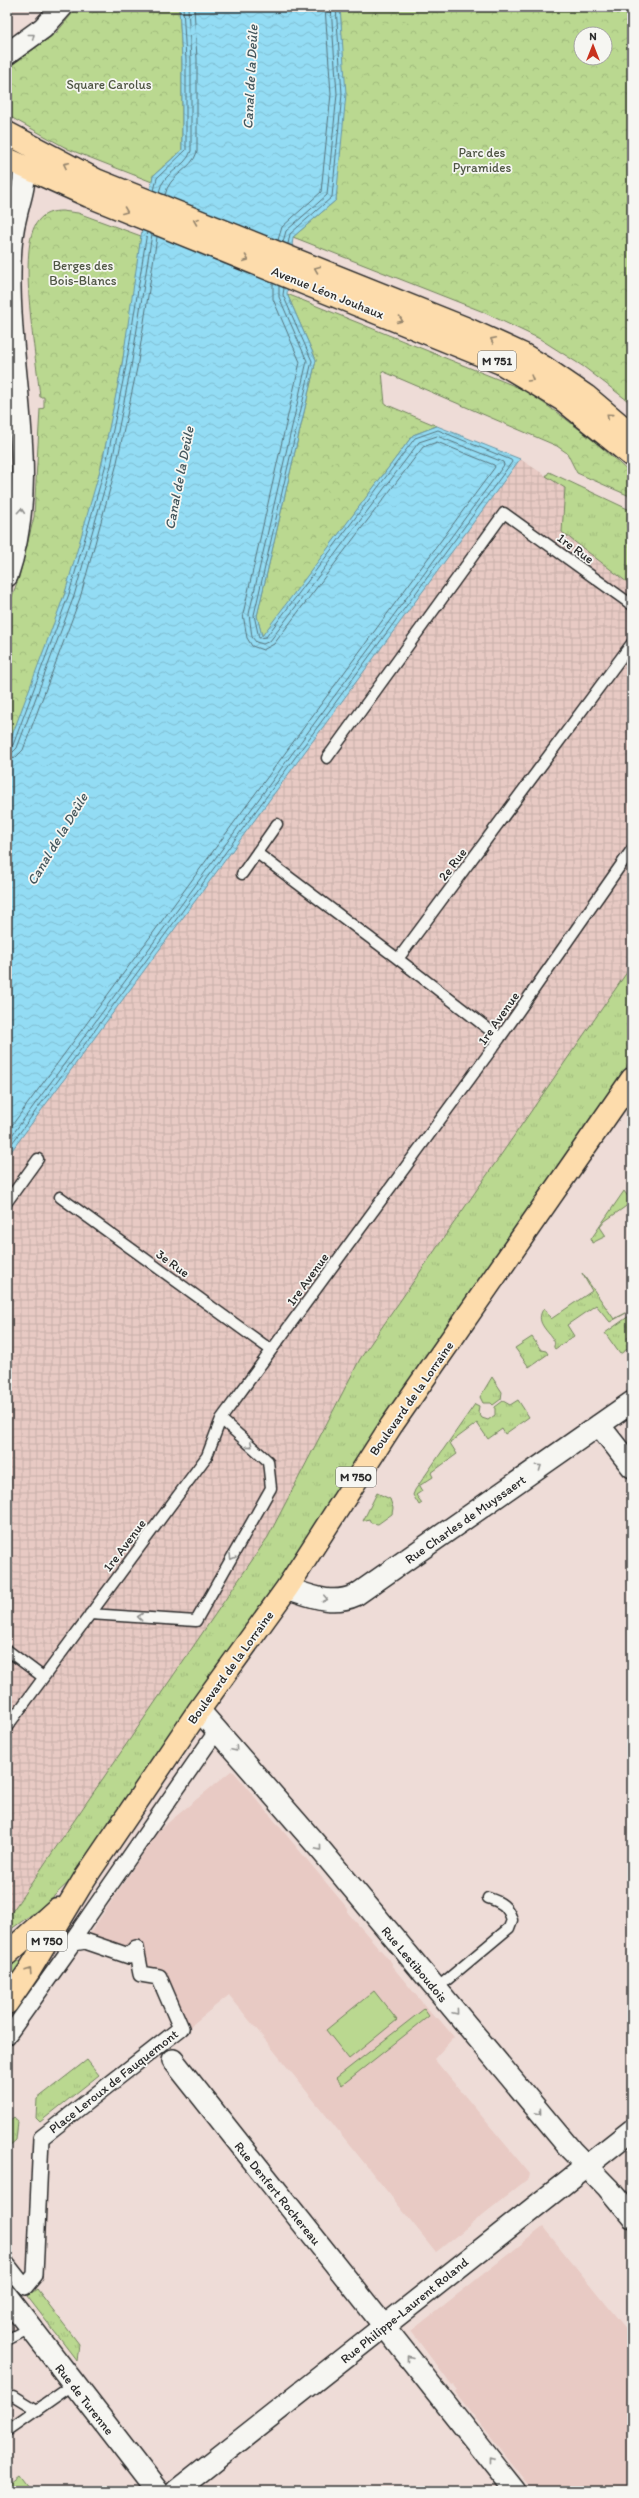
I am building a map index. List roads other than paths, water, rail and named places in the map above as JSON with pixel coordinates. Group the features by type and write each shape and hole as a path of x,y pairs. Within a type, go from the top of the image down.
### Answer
{"main road":[{"path":"7,133 37,150 92,188"},
{"name":"Avenue Léon Jouhaux","path":"16,164 92,188 352,292 522,374 584,416 632,456"},
{"name":"Avenue Léon Jouhaux","path":"352,292 465,328 522,354 586,396 632,435"},
{"name":"Boulevard de la Lorraine","path":"7,2003 29,1971 85,1878 199,1710 288,1588 390,1426 632,1079"},
{"name":"Boulevard de la Lorraine","path":"7,1954 42,1925 85,1878"},
{"name":"Rue de Turenne","path":"9,2302 157,2491"}],"street":[{"path":"7,54 59,11"},
{"path":"7,198 16,164 37,150"},
{"path":"7,576 17,542 22,494 22,434 11,353 10,273 16,216 25,188 16,164"},
{"name":"Rue Charles de Muyssaert","path":"288,1588 335,1601 345,1600 380,1589 632,1402"},
{"path":"599,1425 632,1467"},
{"name":"Rue Lestiboudois","path":"199,1710 218,1729 571,2150 632,2217"},
{"name":"Boulevard de la Lorraine","path":"7,2033 218,1729"},
{"name":"Place Leroux de Fauquemont","path":"7,2037 74,1943 85,1941 129,1956 136,1948 141,1974 159,1977 181,2028 41,2138 35,2275 25,2287 7,2264"},
{"name":"Rue Denfert Rochereau","path":"173,2060 515,2491"},
{"name":"Rue Philippe-Laurent Roland","path":"176,2491 632,2130"}],"lane":[{"name":"1re Rue","path":"327,758 504,513 632,604"},
{"name":"2e Rue","path":"398,959 632,643"},
{"path":"242,874 277,824"},
{"name":"1re Avenue","path":"7,1727 207,1456 221,1419 500,1038 632,849"},
{"path":"257,853 500,1038"},
{"path":"7,1202 38,1159"},
{"name":"3e Rue","path":"60,1197 271,1350"},
{"path":"90,1614 196,1621 271,1488 268,1461 221,1419"},
{"path":"7,1650 43,1677"},
{"path":"436,1989 509,1928 512,1920 510,1912 503,1903 488,1898"},
{"path":"7,2340 30,2328"},
{"path":"7,2431 74,2384"},
{"path":"14,2396 37,2410"}],"water":[{"name":"Canal de la Deûle","path":"179,7 340,7 346,94 336,200 293,237 287,294 316,360 257,616 262,636 413,435 437,426 520,459 7,1157 7,749 65,593 102,463 122,365 141,236 153,176 182,150 182,60"}],"park label":[{"name":"Square Carolus","path":"109,84"},
{"name":"Parc des Pyramides","path":"482,160"},
{"name":"Berges des Bois-Blancs","path":"83,272"}]}
